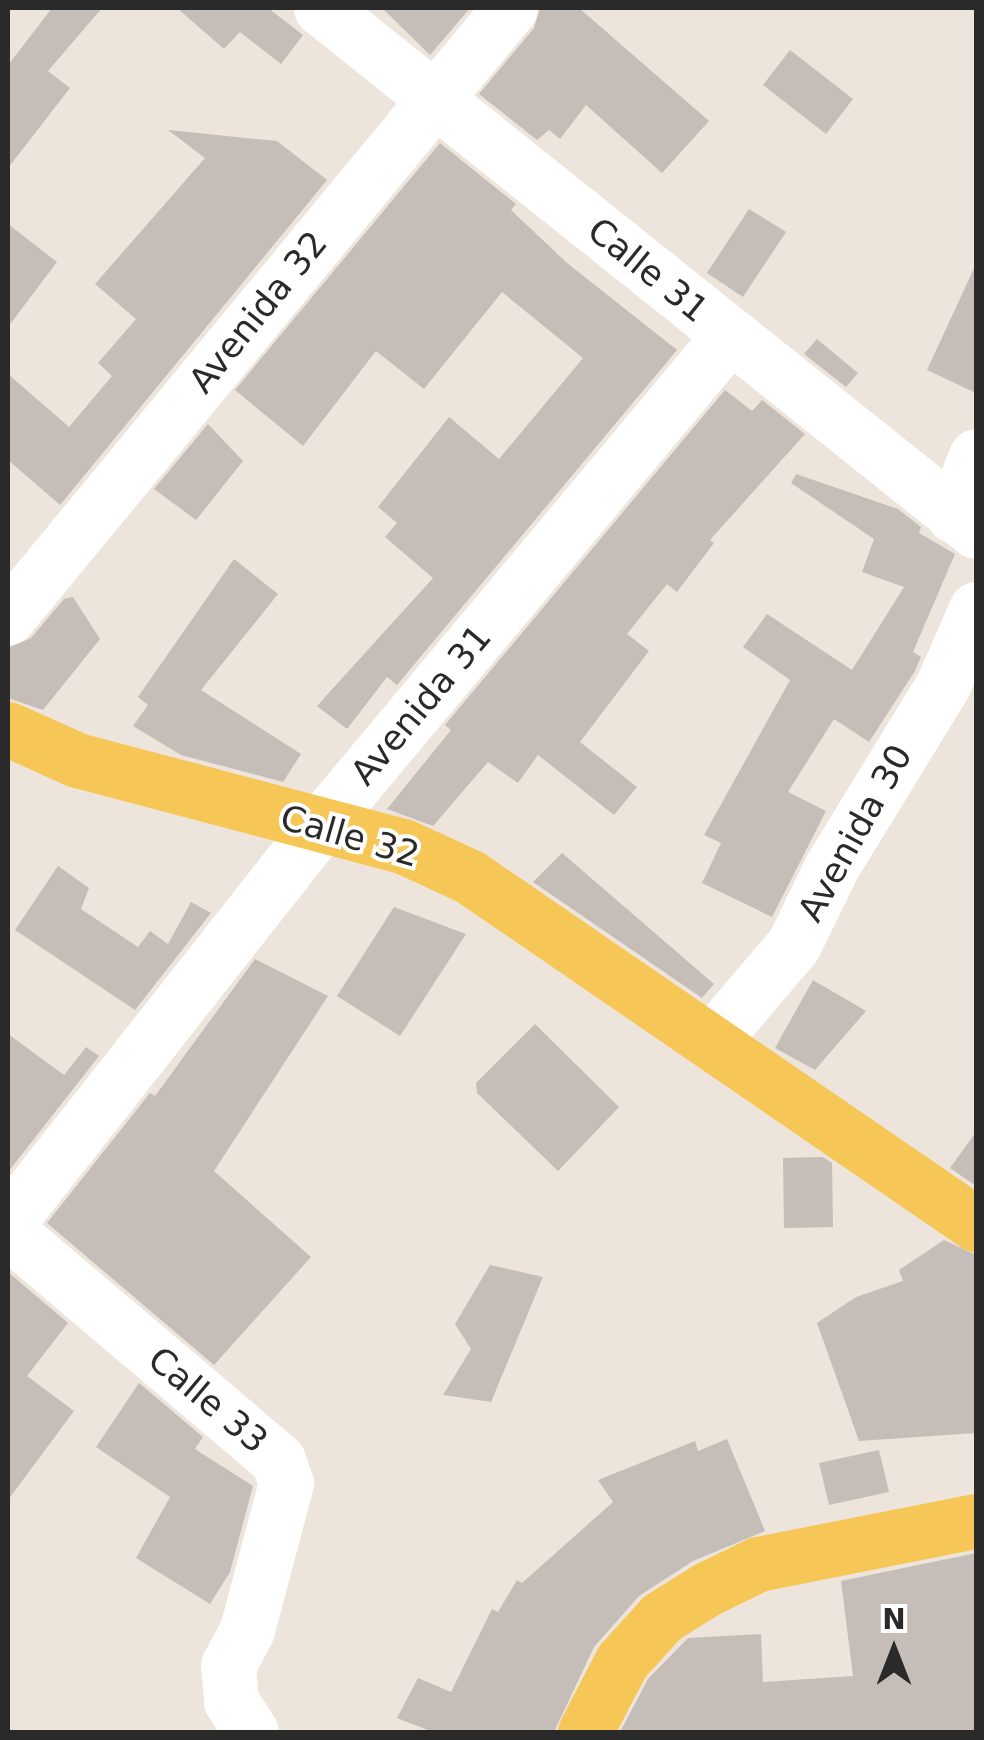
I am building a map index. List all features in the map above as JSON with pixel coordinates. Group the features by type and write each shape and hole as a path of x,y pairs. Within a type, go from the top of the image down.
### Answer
{"main road":[{"name":"Calle 32","path":"8,730 77,760 319,827 403,846 470,877 976,1224"},
{"path":"585,1732 622,1661 662,1617 706,1589 758,1564 976,1521"}],"street":[{"name":"Calle 31","path":"320,8 965,523"},
{"name":"Avenida 32","path":"8,617 510,8"},
{"name":"Avenida 31","path":"8,1222 319,827 730,335"},
{"path":"965,523 976,456"},
{"name":"Avenida 30","path":"711,1042 794,944 841,850 943,685 976,609"},
{"name":"Calle 33","path":"8,1231 278,1460 286,1483 247,1630 228,1665 231,1701 251,1732"}],"building":[{"path":"52,8 102,8 48,71 70,88 8,168 8,65"},
{"path":"177,8 268,8 303,35 281,64 240,32 224,49"},
{"path":"382,8 470,8 430,55"},
{"path":"540,8 579,8 709,121 662,173 586,105 560,139 549,130 537,140 479,94 534,28"},
{"path":"790,50 853,99 826,134 763,85"},
{"path":"168,130 277,141 327,180 60,505 8,460 8,374 69,427 112,376 98,363 136,319 95,284 205,158"},
{"path":"440,143 516,204 511,210 567,263 677,350 397,685 387,677 347,729 317,706 433,578 385,537 397,523 378,507 449,417 499,459 583,358 502,292 424,389 376,351 303,446 235,390"},
{"path":"749,209 786,232 743,297 707,273"},
{"path":"8,224 57,262 8,327"},
{"path":"976,264 976,393 927,370"},
{"path":"817,339 858,373 846,387 804,354"},
{"path":"725,390 752,411 762,400 805,434 710,540 714,543 677,592 667,584 627,634 649,651 580,742 637,787 614,815 538,755 518,783 488,762 433,826 387,809 451,730 445,725"},
{"path":"208,424 243,461 196,520 154,489"},
{"path":"796,474 898,509 921,527 919,533 955,554 913,652 921,657 915,671 869,742 834,719 788,792 826,811 772,917 702,883 721,843 704,835 790,680 743,647 767,614 852,670 904,587 862,572 874,539 791,483"},
{"path":"234,559 278,594 201,690 301,754 283,782 181,755 133,726 148,705 138,697"},
{"path":"73,597 100,639 43,710 8,698 8,648 31,638 64,599"},
{"path":"562,853 714,984 702,998 533,882"},
{"path":"58,866 89,888 81,909 138,947 150,931 168,944 191,902 211,913 135,1010 15,930"},
{"path":"394,907 466,934 400,1036 337,996"},
{"path":"255,959 328,996 214,1171 311,1257 214,1365 47,1223 150,1093 155,1096"},
{"path":"813,980 866,1011 815,1070 775,1048"},
{"path":"535,1024 619,1107 558,1171 477,1093 476,1083"},
{"path":"8,1034 64,1075 86,1047 99,1056 8,1172"},
{"path":"976,1132 976,1186 950,1168"},
{"path":"823,1157 832,1163 833,1227 784,1228 783,1158"},
{"path":"944,1240 976,1255 976,1433 859,1441 817,1323 856,1297 903,1281 899,1270"},
{"path":"490,1265 543,1277 491,1402 443,1395 471,1349 455,1324"},
{"path":"8,1272 68,1323 27,1376 74,1411 8,1500"},
{"path":"139,1383 203,1437 195,1449 253,1486 230,1572 210,1604 136,1558 170,1497 96,1447"},
{"path":"727,1439 765,1531 693,1561 639,1596 594,1647 554,1732 433,1732 397,1718 418,1678 451,1692 492,1609 498,1612 517,1580 522,1583 613,1502 598,1480 695,1441 698,1451"},
{"path":"879,1450 889,1492 829,1505 819,1463"},
{"path":"976,1553 976,1732 620,1732 648,1679 688,1638 761,1634 763,1682 853,1676 841,1581"}]}
